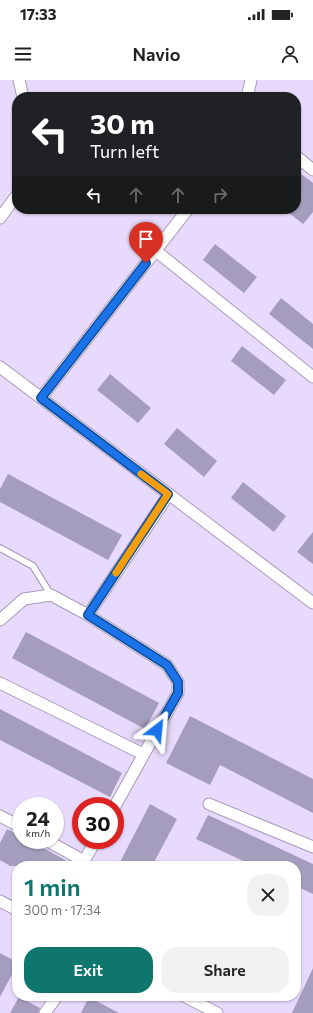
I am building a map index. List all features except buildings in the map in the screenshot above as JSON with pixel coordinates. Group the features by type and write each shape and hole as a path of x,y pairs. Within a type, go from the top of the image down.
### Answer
{"street":[{"path":"19,80 22,92"},
{"path":"248,92 251,80"},
{"path":"301,160 313,170"},
{"path":"0,218 12,202"},
{"path":"41,398 184,214"},
{"path":"156,251 313,377"},
{"path":"0,367 313,603"},
{"path":"88,615 168,494"},
{"path":"0,620 24,599 51,595 88,615 167,665 178,682 178,693 120,797"},
{"path":"0,683 144,754"},
{"path":"209,804 313,847"},
{"path":"0,816 12,822"},
{"path":"61,849 81,861"},
{"path":"85,861 91,849"},
{"path":"0,901 12,907"},
{"path":"46,1013 54,1001"},
{"path":"194,1001 217,1013"}],"lane":[{"path":"0,548 33,566 51,595"}],"slow traffic":[{"path":"116,573 168,494 141,474"}],"route":[{"path":"146,263 41,398 168,494 88,615 167,665 178,682 178,693 157,730"}]}
